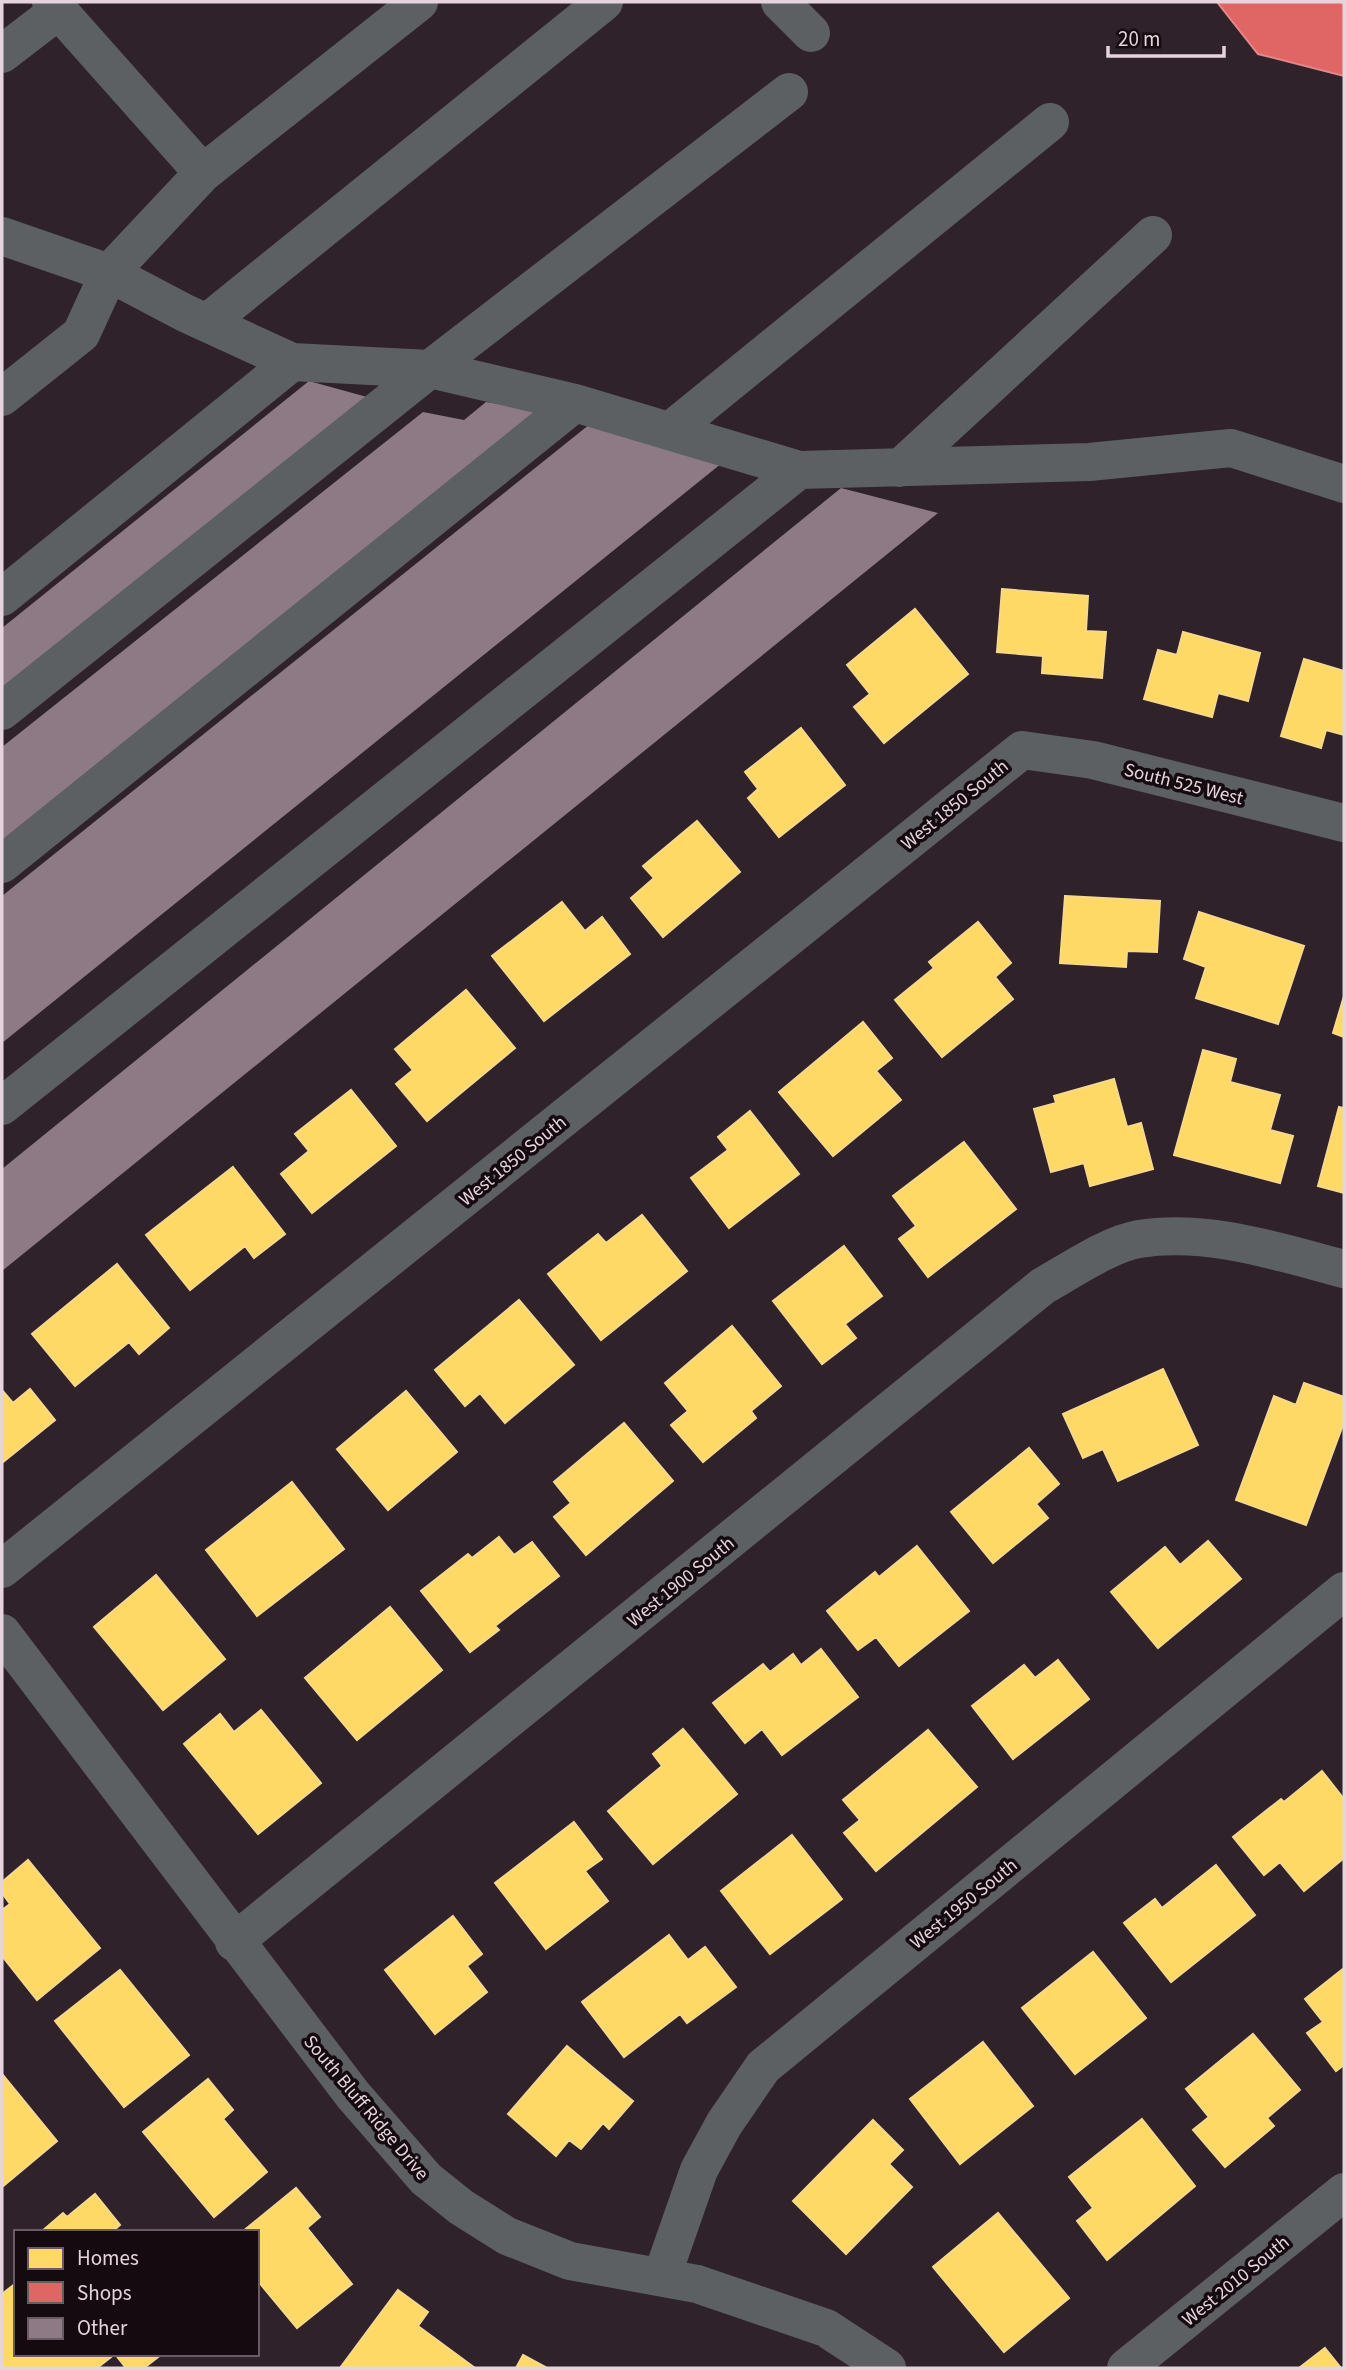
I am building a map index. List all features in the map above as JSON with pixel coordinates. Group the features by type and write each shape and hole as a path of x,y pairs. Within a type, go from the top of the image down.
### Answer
{"street":[{"path":"2,397 81,334 110,273 202,173 419,2"},
{"path":"209,321 604,2"},
{"path":"780,2 811,33"},
{"path":"2,54 54,6 202,173"},
{"path":"2,710 430,369 789,92"},
{"path":"670,431 1050,122"},
{"path":"900,468 1153,235"},
{"path":"2,236 110,273 185,313 209,321 292,362 430,369 575,403 799,470 1089,462 1231,448 1344,484"},
{"path":"2,597 292,362"},
{"path":"2,864 575,403"},
{"path":"2,1106 799,470"},
{"name":"South 525 West","path":"1022,750 1093,760 1344,823"},
{"name":"West 1850 South","path":"2,1569 1022,750"},
{"name":"West 1900 South","path":"234,1942 1043,1286 1099,1255 1138,1239 1194,1237 1253,1245 1344,1269"},
{"name":"West 1950 South","path":"662,2276 699,2170 724,2124 764,2067 1344,1591"},
{"name":"South Bluff Ridge Drive","path":"2,1633 234,1942 353,2095 426,2179 461,2207 508,2236 570,2261 697,2284 826,2328 887,2368"},
{"name":"West 2010 South","path":"1126,2368 1344,2192"}],"building: Homes":[{"path":"1002,589 1088,596 1086,631 1106,632 1102,678 1042,673 1043,656 997,652"},
{"path":"915,609 968,674 884,743 854,707 870,694 847,665"},
{"path":"1183,632 1260,653 1248,701 1218,693 1212,717 1144,699 1158,650 1177,655"},
{"path":"1304,659 1344,671 1344,735 1326,730 1321,748 1281,736"},
{"path":"801,728 845,785 779,837 748,798 758,789 745,772"},
{"path":"697,821 740,872 663,937 631,898 654,878 643,866"},
{"path":"1065,896 1160,901 1157,952 1127,951 1126,967 1060,963"},
{"path":"562,902 585,931 602,917 630,954 544,1021 492,956"},
{"path":"1199,912 1304,946 1278,1024 1196,998 1206,967 1184,959"},
{"path":"978,922 1011,963 995,977 1013,999 942,1057 895,1000 934,968 929,962"},
{"path":"466,990 515,1048 427,1121 396,1084 413,1070 395,1049"},
{"path":"1344,996 1344,1037 1333,1033"},
{"path":"863,1022 892,1058 876,1071 901,1100 833,1156 779,1092"},
{"path":"1203,1050 1236,1059 1230,1082 1280,1095 1270,1130 1293,1136 1280,1183 1174,1155"},
{"path":"1114,1079 1127,1127 1141,1123 1153,1169 1090,1186 1084,1163 1051,1172 1034,1109 1056,1103 1054,1096"},
{"path":"351,1090 396,1146 312,1213 281,1174 309,1151 295,1134"},
{"path":"1339,1107 1344,1108 1344,1193 1318,1186"},
{"path":"750,1111 799,1174 729,1228 691,1178 728,1150 718,1137"},
{"path":"964,1142 1016,1209 928,1277 899,1239 916,1226 893,1196"},
{"path":"233,1167 285,1234 254,1258 245,1246 190,1290 146,1235"},
{"path":"642,1215 687,1271 601,1340 548,1274 598,1234 606,1243"},
{"path":"844,1246 882,1296 845,1324 856,1338 822,1364 773,1301"},
{"path":"117,1264 169,1328 139,1354 129,1342 75,1386 32,1334"},
{"path":"519,1300 574,1365 505,1423 480,1393 465,1406 435,1370"},
{"path":"732,1326 781,1386 751,1411 756,1418 703,1462 671,1425 688,1411 665,1383"},
{"path":"1163,1369 1198,1445 1118,1481 1103,1449 1083,1458 1063,1414"},
{"path":"1304,1383 1344,1397 1344,1422 1306,1525 1236,1500 1274,1396 1296,1405"},
{"path":"30,1389 55,1420 2,1463 2,1390 13,1403"},
{"path":"406,1391 457,1452 388,1510 337,1449"},
{"path":"624,1423 673,1481 586,1555 554,1517 571,1503 554,1482"},
{"path":"1029,1448 1059,1484 1036,1504 1048,1518 993,1563 951,1512"},
{"path":"292,1482 344,1549 257,1616 206,1550"},
{"path":"499,1537 514,1555 532,1542 559,1576 495,1626 499,1630 470,1652 421,1591 468,1554 472,1558"},
{"path":"1208,1541 1241,1579 1158,1648 1111,1592 1165,1547 1180,1565"},
{"path":"917,1546 969,1611 899,1666 876,1637 858,1650 827,1611 875,1572 879,1577"},
{"path":"156,1575 225,1659 163,1710 94,1627"},
{"path":"390,1607 442,1670 357,1740 305,1678"},
{"path":"821,1649 858,1697 782,1755 762,1729 745,1743 713,1703 763,1664 770,1672 793,1654 801,1665"},
{"path":"1058,1660 1089,1699 1013,1759 972,1706 1024,1665 1035,1678"},
{"path":"261,1710 321,1783 258,1834 184,1744 220,1714 234,1732"},
{"path":"683,1729 737,1794 653,1864 608,1811 662,1766 653,1754"},
{"path":"928,1730 977,1787 876,1871 844,1833 860,1820 843,1800"},
{"path":"1322,1771 1344,1799 1344,1858 1304,1891 1280,1862 1264,1875 1233,1837 1281,1799 1284,1802"},
{"path":"574,1822 602,1859 585,1871 608,1901 546,1949 495,1883"},
{"path":"792,1835 842,1899 770,1954 721,1891"},
{"path":"28,1860 100,1948 37,2000 2,1956 2,1910 10,1904 2,1893 2,1882"},
{"path":"1216,1865 1255,1915 1171,1982 1124,1923 1155,1899 1162,1908"},
{"path":"453,1916 482,1954 467,1966 487,1992 435,2034 385,1970"},
{"path":"669,1935 688,1960 705,1947 736,1987 687,2023 680,2014 624,2057 582,2002"},
{"path":"1093,1952 1146,2018 1075,2074 1022,2008"},
{"path":"1344,1968 1344,2065 1336,2071 1307,2033 1323,2022 1305,1999"},
{"path":"120,1970 189,2055 124,2107 55,2021"},
{"path":"1253,2034 1300,2090 1267,2118 1274,2126 1225,2167 1193,2130 1209,2117 1186,2089"},
{"path":"983,2042 1033,2106 960,2164 910,2099"},
{"path":"567,2046 633,2101 609,2129 603,2123 581,2149 569,2140 556,2156 508,2114"},
{"path":"2,2074 57,2141 2,2187"},
{"path":"208,2079 233,2110 223,2119 267,2172 214,2217 143,2132"},
{"path":"1142,2119 1195,2186 1107,2260 1077,2221 1093,2208 1069,2177"},
{"path":"873,2120 903,2150 889,2164 912,2187 846,2254 793,2201"},
{"path":"296,2188 320,2217 307,2228 352,2284 297,2328 259,2282 259,2230 244,2230"},
{"path":"95,2194 120,2225 114,2230 43,2230 63,2213 67,2217"},
{"path":"998,2213 1069,2298 1004,2352 933,2267"},
{"path":"14,2285 14,2356 112,2356 97,2368 2,2368 2,2294"},
{"path":"398,2290 428,2312 418,2326 475,2368 340,2368"},
{"path":"1325,2348 1341,2368 1299,2368"},
{"path":"523,2355 547,2368 516,2368"},
{"path":"117,2356 159,2356 144,2368 126,2368"}],"building: Shops":[{"path":"1217,2 1341,2 1344,6 1344,76 1258,54"}],"building: Other":[{"path":"309,381 367,397 2,689 2,628"},
{"path":"486,402 544,411 2,846 2,747 423,412 464,420"},
{"path":"590,424 727,459 2,1043 2,896"},
{"path":"841,488 938,513 2,1271 2,1169"}]}
